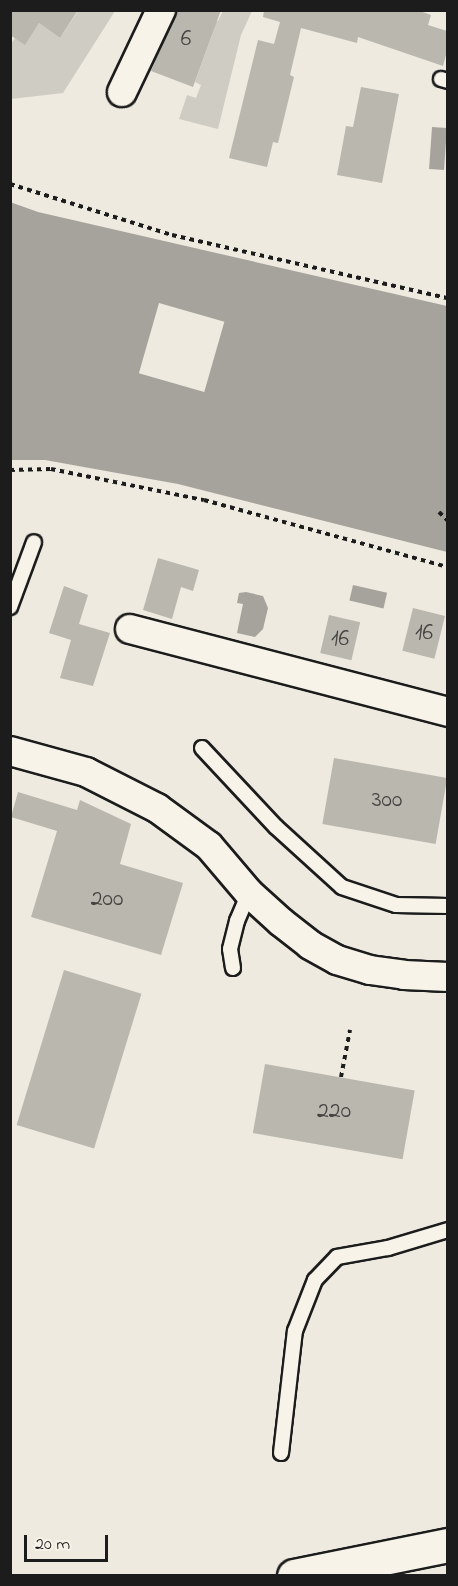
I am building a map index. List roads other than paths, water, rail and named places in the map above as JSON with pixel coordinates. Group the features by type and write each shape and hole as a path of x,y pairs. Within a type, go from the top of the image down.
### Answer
{"highway":[{"path":"294,1575 447,1545"}],"street":[{"path":"122,92 161,10"},
{"path":"130,629 447,712"},
{"path":"10,751 86,772 157,808 209,846 249,893 310,945 337,960 370,970 404,975 447,976"}],"lane":[{"path":"10,607 34,542"},
{"path":"202,748 276,827 342,887 396,905 447,906"},
{"path":"233,969 230,949 237,921 249,893"},
{"path":"281,1453 295,1331 315,1280 337,1257 388,1248 447,1230"}]}
